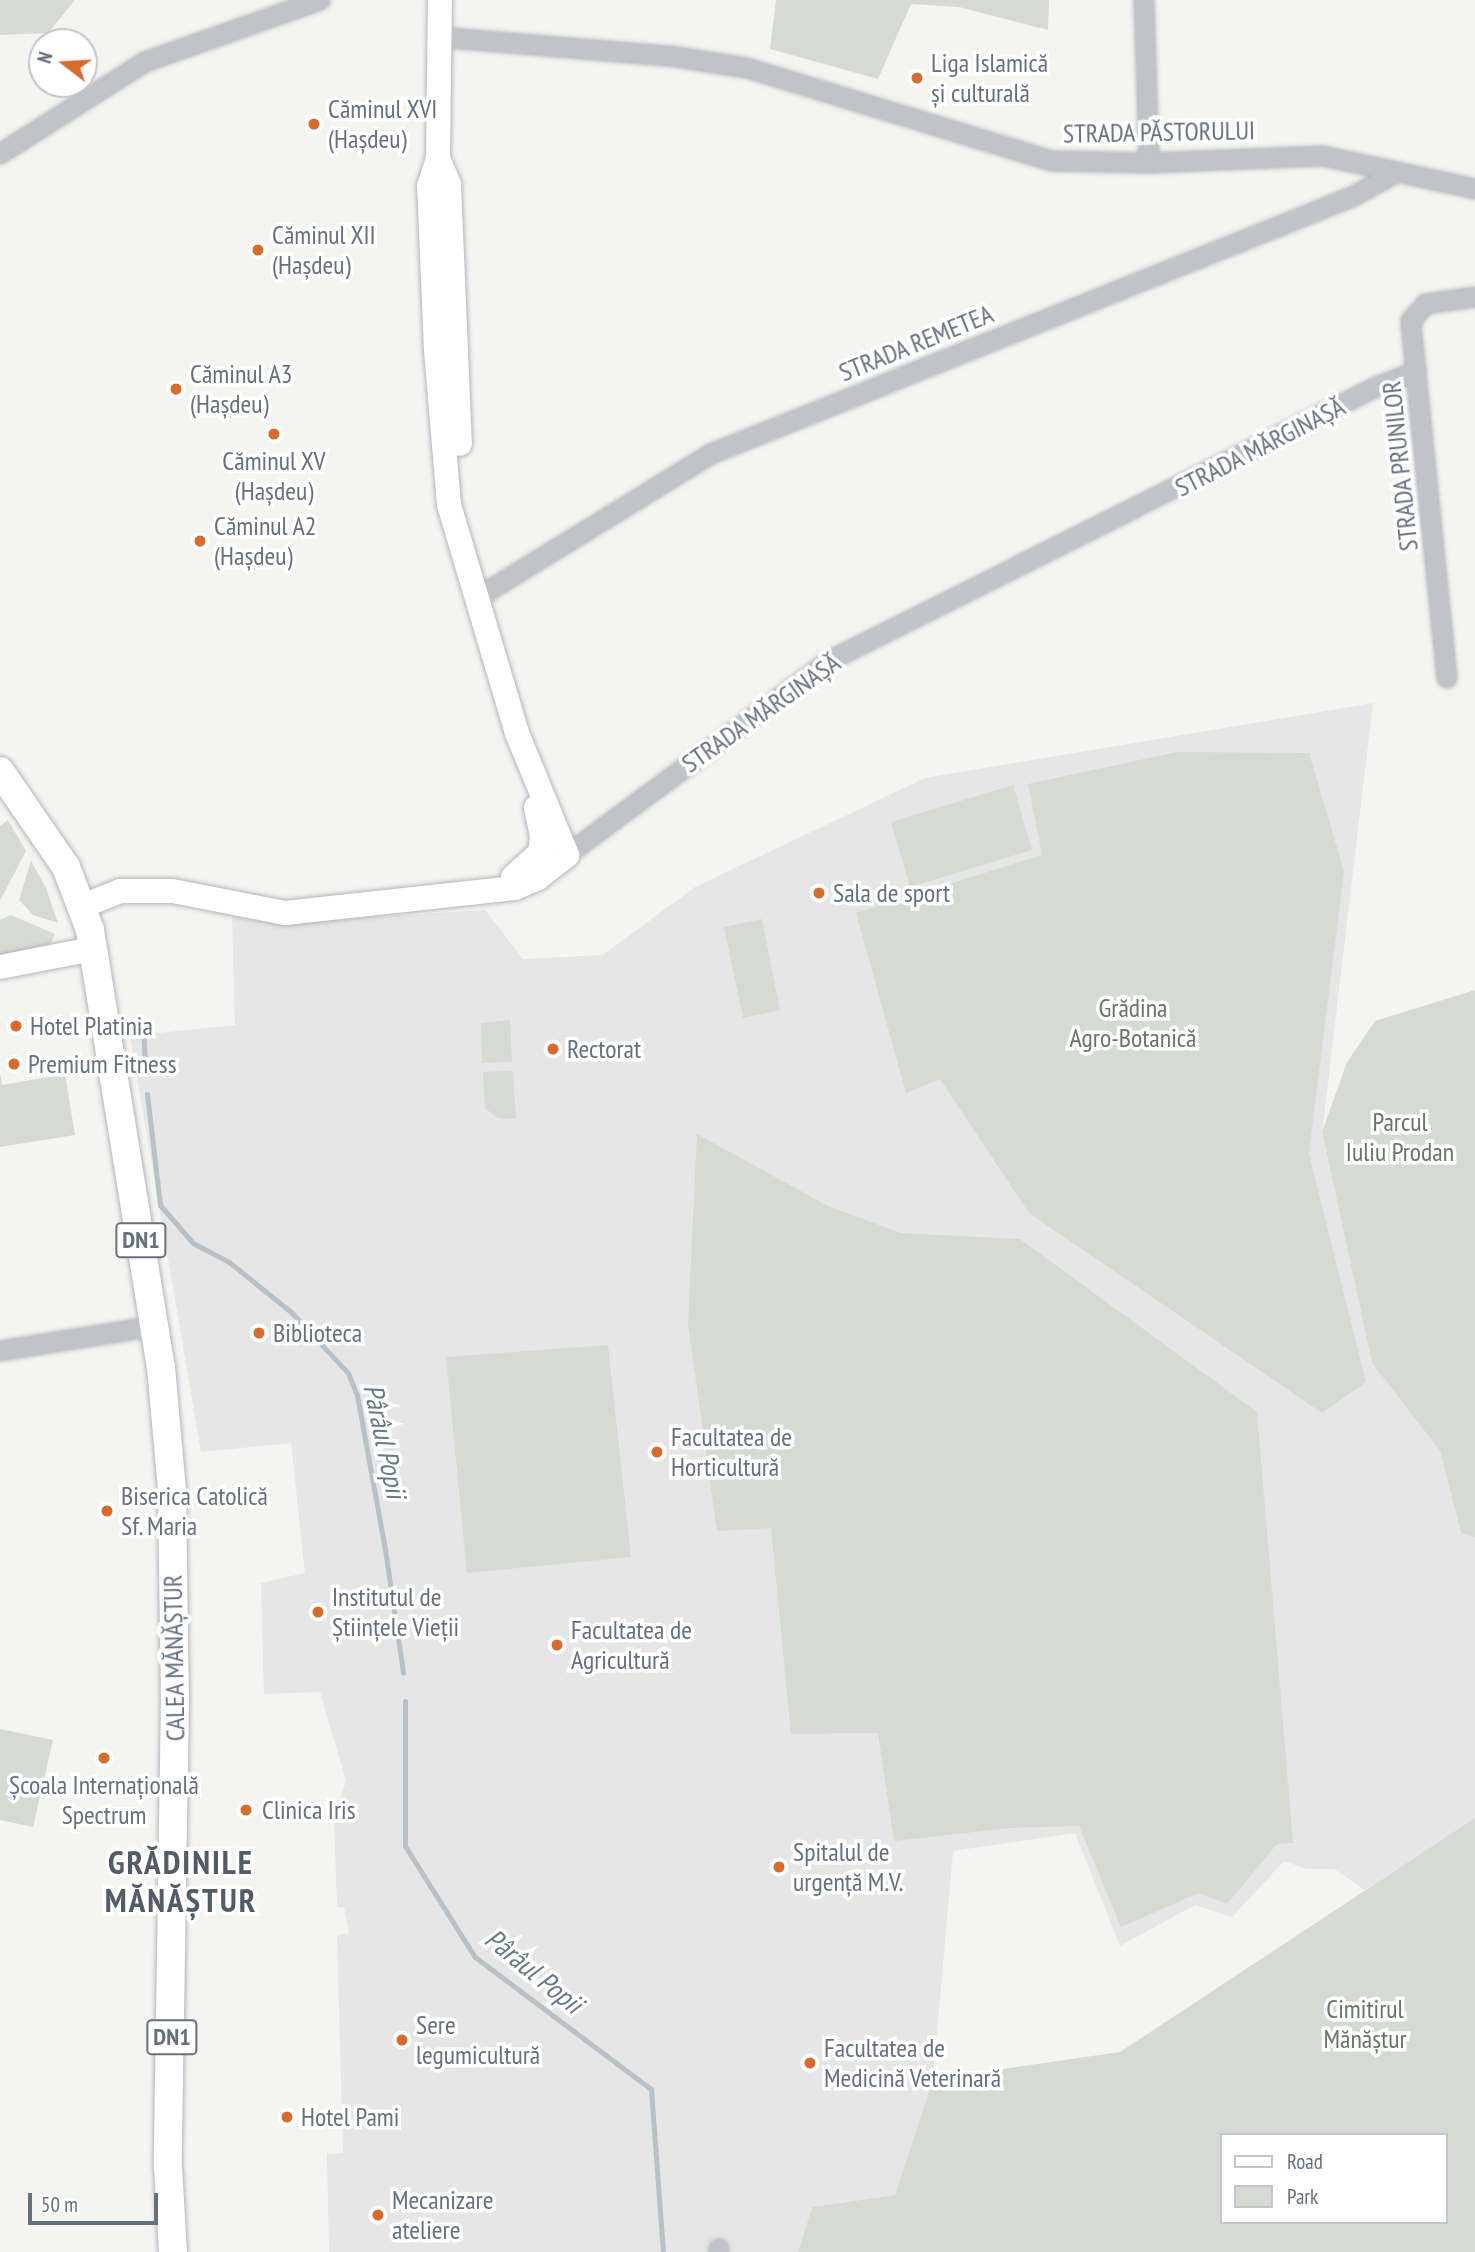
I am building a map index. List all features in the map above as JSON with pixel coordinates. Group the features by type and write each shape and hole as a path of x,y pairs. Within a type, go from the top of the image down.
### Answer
{"main road":[{"name":"DN1","path":"0,771 54,847 82,904"},
{"name":"CALEA MĂNĂȘTUR","path":"82,904 93,949 156,1326 168,1440 173,1562 175,1923 169,2166 173,2252"}],"street":[{"path":"0,154 145,62 320,0"},
{"path":"440,0 437,37 438,158 449,184 464,501 459,531 517,733 567,855"},
{"path":"1144,0 1149,163"},
{"name":"STRADA PĂSTORULUI","path":"437,37 670,56 747,68 1031,158 1149,163 1323,156 1394,174 1475,189"},
{"name":"STRADA REMETEA","path":"477,598 711,454 1339,202 1394,174"},
{"name":"STRADA PRUNILOR","path":"1447,678 1411,328 1414,314 1426,304 1475,297"},
{"name":"STRADA MĂRGINAȘĂ","path":"82,904 120,891 176,892 285,913 486,892 526,884 831,660 1301,428 1374,388 1417,371"},
{"path":"486,892 529,867 540,853 541,827 519,756 517,733"},
{"path":"0,967 93,949"},
{"path":"0,1350 156,1326"}],"shaded area":[{"path":"1373,703 1322,1133 1372,1363 1440,1451 1461,1533 1475,1537 1475,1819 1365,1890 1334,1869 1307,1869 1284,1861 1232,1917 1195,1905 1120,1946 1075,1833 953,1851 933,2079 895,2195 812,2207 798,2252 329,2252 327,2154 343,2153 337,1935 349,1933 344,1907 337,1907 334,1817 346,1781 320,1692 264,1694 261,1583 305,1573 291,1443 201,1452 130,1036 235,1025 232,917 282,923 485,910 523,959 603,955 695,887 925,778"}],"green space":[{"path":"0,0 75,0 52,28 28,28 28,34 0,35"},
{"path":"776,0 1049,0 1048,30 959,7 911,4 878,79 770,49"},
{"name":"Grădina Agro-Botanică","path":"1177,752 1309,753 1344,871 1309,1153 1366,1382 1322,1413 1029,1213 940,1079 906,1093 856,913 1042,855 1028,784"},
{"path":"1013,785 1032,850 910,887 891,822"},
{"path":"8,820 26,851 0,901 0,826"},
{"path":"31,861 46,888 58,923 33,915 19,900"},
{"path":"11,915 55,934 51,942 43,951 0,960 0,920"},
{"path":"762,919 780,1010 743,1018 724,927"},
{"name":"Parcul Iuliu Prodan","path":"1475,990 1475,1537 1461,1533 1440,1451 1372,1363 1322,1132 1347,1062 1375,1021"},
{"path":"510,1020 512,1062 482,1063 481,1023"},
{"path":"513,1071 516,1119 498,1118 485,1108 483,1072"},
{"path":"0,1074 2,1085 65,1074 75,1135 0,1147"},
{"path":"697,1134 828,1206 901,1233 1020,1239 1257,1412 1293,1843 1277,1844 1227,1904 1199,1893 1121,1927 1079,1826 1010,1828 894,1841 878,1733 791,1734 771,1528 717,1531 688,1324"},
{"path":"608,1345 631,1557 467,1573 446,1357"},
{"path":"0,1729 53,1740 33,1827 0,1820"},
{"name":"Cimitirul Mănăștur","path":"1475,1818 1475,2252 798,2252 812,2207 895,2195 933,2079 1120,2052"}],"waterway":[{"name":"Pârâul Popii","path":"143,1024 145,1065"},
{"name":"Pârâul Popii","path":"147,1094 160,1205 193,1243 229,1262 291,1312 348,1373 357,1395 385,1549 403,1673"},
{"name":"Pârâul Popii","path":"405,1701 405,1846 475,1957 651,2089 663,2252"}],"place":[{"name":"Liga Islamică și culturală","path":"917,78"},
{"name":"Căminul XVI (Hașdeu)","path":"314,124"},
{"name":"Căminul XII (Hașdeu)","path":"258,250"},
{"name":"Căminul A3 (Hașdeu)","path":"176,389"},
{"name":"Căminul XV (Hașdeu)","path":"274,434"},
{"name":"Căminul A2 (Hașdeu)","path":"200,541"},
{"name":"Sala de sport","path":"819,893"},
{"name":"Hotel Platinia","path":"16,1026"},
{"name":"Rectorat","path":"553,1049"},
{"name":"Premium Fitness","path":"14,1064"},
{"name":"Biblioteca","path":"259,1333"},
{"name":"Facultatea de Horticultură","path":"657,1452"},
{"name":"Biserica Catolică Sf. Maria","path":"107,1511"},
{"name":"Institutul de Științele Vieții","path":"318,1612"},
{"name":"Facultatea de Agricultură","path":"557,1645"},
{"name":"Școala Internațională Spectrum","path":"104,1758"},
{"name":"Clinica Iris","path":"246,1810"},
{"name":"Spitalul de urgență M.V.","path":"779,1867"},
{"name":"Sere legumicultură","path":"402,2040"},
{"name":"Facultatea de Medicină Veterinară","path":"810,2063"},
{"name":"Hotel Pami","path":"287,2117"},
{"name":"Mecanizare ateliere","path":"378,2215"}],"district":[{"name":"GRĂDINILE MĂNĂȘTUR","path":"181,1881"}]}
